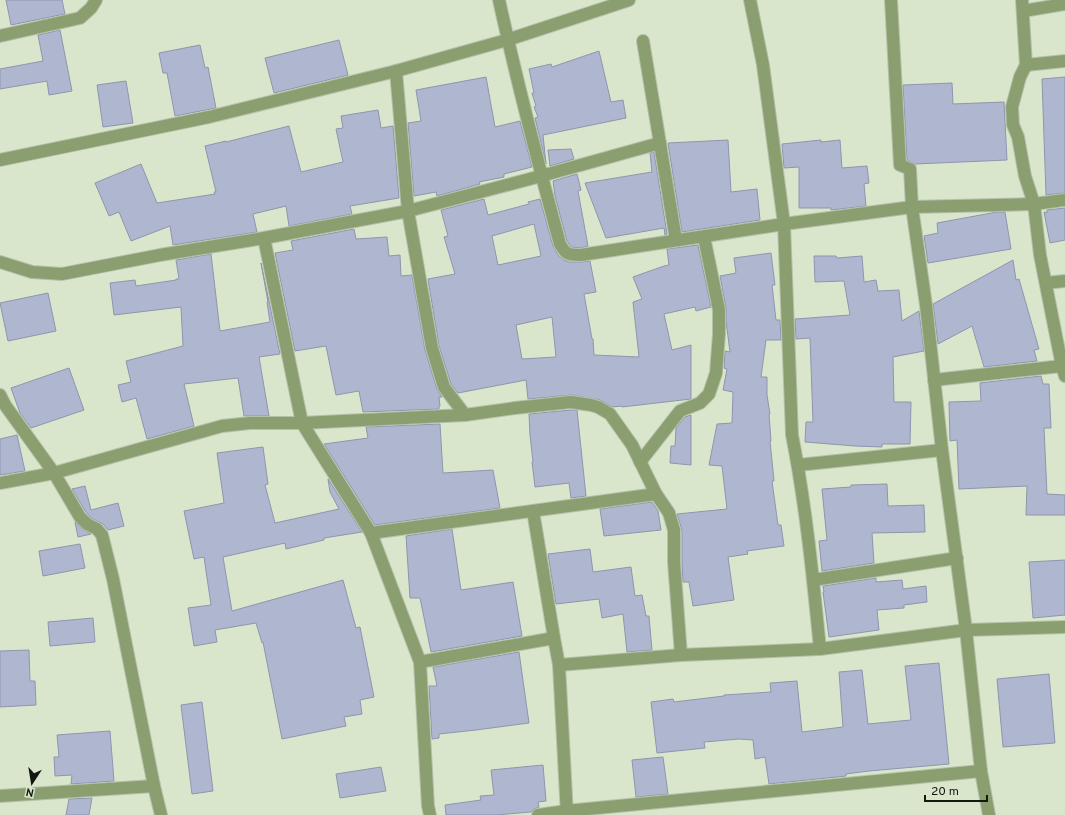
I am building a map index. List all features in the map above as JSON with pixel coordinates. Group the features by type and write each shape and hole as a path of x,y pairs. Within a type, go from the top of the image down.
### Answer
{"street":[{"path":"0,36 80,18 91,8 96,0"},
{"path":"499,0 507,40 541,176 560,244 565,252 571,255 581,255 784,224 912,207 1034,204 1065,200"},
{"path":"0,160 210,117 396,71 507,40 630,0"},
{"path":"750,0 763,65 784,224 792,435 798,465 813,580 820,649"},
{"path":"891,0 900,164 910,170 912,207 926,305 942,450 966,630 980,771 989,815"},
{"path":"934,380 1063,371 1040,255 1034,204 1025,176 1018,137 1013,125 1012,106 1020,77 1026,65 1022,5 1065,4"},
{"path":"642,41 676,240"},
{"path":"1026,65 1065,61"},
{"path":"396,71 408,211 432,348 444,387 465,415"},
{"path":"0,262 32,272 62,274 160,255 264,238 408,211 660,143"},
{"path":"640,462 680,411 700,403 709,394 716,374 719,310 704,237"},
{"path":"264,238 302,423 371,533 420,662 428,806 430,815"},
{"path":"1046,283 1065,281"},
{"path":"0,395 5,405 54,473 80,517 97,529 102,535 113,579 161,815"},
{"path":"0,483 54,473 222,426 250,423 302,423 465,415 571,402 591,405 610,414 632,445 656,494 669,513 674,530 674,562 681,655"},
{"path":"798,465 942,450"},
{"path":"371,533 656,494"},
{"path":"533,511 559,665 566,813"},
{"path":"813,580 956,558"},
{"path":"559,665 681,655 820,649 966,630 1065,627"},
{"path":"420,662 554,638"},
{"path":"538,815 980,771"},
{"path":"0,796 154,786"}],"building":[{"path":"6,0 62,0 65,14 11,25"},
{"path":"60,30 72,91 49,95 47,81 0,89 0,69 43,61 38,35"},
{"path":"339,40 348,75 274,93 265,58"},
{"path":"200,45 205,68 208,67 216,108 175,116 167,73 163,73 159,53"},
{"path":"599,51 611,102 623,100 626,118 543,135 546,164 535,118 538,117 534,107 536,106 532,93 534,93 529,69 551,64 552,67"},
{"path":"486,77 495,127 520,121 532,167 504,174 504,177 479,182 480,184 437,196 436,192 414,196 408,123 421,121 416,90"},
{"path":"1065,77 1065,193 1046,195 1042,79"},
{"path":"126,81 133,123 103,127 97,85"},
{"path":"952,83 953,104 1004,102 1007,160 915,164 907,160 903,85"},
{"path":"378,110 381,128 393,126 399,198 350,206 352,214 289,226 286,206 253,214 257,232 173,245 170,226 131,241 119,212 109,216 95,183 141,164 157,203 215,194 214,192 216,192 205,146 289,126 301,172 343,162 336,129 343,128 341,116"},
{"path":"728,140 731,192 757,189 760,220 682,232 668,143"},
{"path":"821,140 821,142 840,140 842,168 867,166 869,183 864,184 866,206 831,210 831,208 799,208 799,167 784,168 782,144"},
{"path":"571,149 574,159 550,166 548,150"},
{"path":"654,152 667,234 665,235 664,228 606,238 585,183 652,172 650,153"},
{"path":"577,174 581,190 578,191 588,246 580,248 571,247 567,241 555,196 553,181"},
{"path":"484,199 488,215 529,204 528,202 540,199 553,246 558,255 569,262 590,261 596,292 584,294 593,339 594,355 639,357 633,302 642,299 633,277 669,265 667,249 698,245 711,307 696,311 695,307 664,314 672,350 691,345 691,399 612,407 600,400 572,395 528,399 526,380 458,393 451,384 439,346 428,279 455,274 444,237 448,236 441,210","holes":["534,224 541,256 498,265 492,236","552,317 556,357 522,359 516,325"]},
{"path":"1065,208 1065,240 1050,243 1044,212 1047,213 1047,210"},
{"path":"997,212 1005,212 1011,249 928,263 924,236 938,233 937,223"},
{"path":"354,229 356,239 387,237 389,256 400,255 401,276 412,275 425,350 437,389 442,397 439,397 439,409 363,412 359,391 336,395 326,346 295,351 275,253 293,250 291,241"},
{"path":"771,253 775,285 772,285 776,320 780,320 781,340 766,340 761,377 767,377 767,395 770,414 770,441 774,481 772,481 778,525 781,525 784,546 747,551 748,554 728,557 734,600 693,606 689,582 683,582 682,530 677,514 727,509 722,466 709,465 717,424 732,423 733,392 723,390 727,369 724,368 725,351 730,352 726,308 720,276 736,273 734,258"},
{"path":"211,254 220,331 270,322 261,263 280,354 259,357 269,416 244,416 238,378 184,384 194,426 147,439 136,398 122,402 118,385 131,382 126,361 183,346 181,307 114,315 110,283 135,280 136,286 176,280 179,279 176,260"},
{"path":"814,256 836,256 837,258 862,256 864,282 876,280 878,291 899,290 902,321 919,311 924,351 893,357 894,402 911,402 910,444 882,444 882,447 805,442 806,422 813,422 810,338 796,339 795,319 850,315 844,281 815,282"},
{"path":"1013,260 1016,280 1019,279 1039,349 1034,350 1037,361 984,367 972,326 938,344 933,304"},
{"path":"48,293 56,331 8,341 0,303"},
{"path":"69,368 84,410 31,428 20,413 11,388"},
{"path":"1041,376 1043,384 1049,384 1051,428 1044,428 1047,494 1065,495 1065,515 1026,515 1027,486 959,489 957,440 950,441 949,402 981,401 980,383"},
{"path":"577,410 586,496 571,498 569,483 535,487 529,414"},
{"path":"691,415 691,465 670,463 671,446 675,446 676,428 685,417"},
{"path":"440,424 443,473 493,470 500,508 375,525 324,444 368,438 366,427"},
{"path":"17,435 25,471 0,475 0,439"},
{"path":"263,447 268,484 265,485 275,523 339,509 330,492 328,479 362,532 324,538 324,540 286,549 285,543 223,557 232,611 343,580 356,628 360,627 374,697 360,700 362,714 344,717 346,726 282,739 263,642 262,643 256,623 215,630 217,642 194,646 188,608 211,605 204,557 194,559 184,511 224,503 217,453"},
{"path":"887,484 888,506 924,505 925,532 872,533 874,563 822,571 819,541 827,540 822,489 851,487 851,485"},
{"path":"85,486 91,510 118,503 124,526 108,530 103,524 91,518 72,489"},
{"path":"652,502 658,511 661,530 604,536 600,509"},
{"path":"75,522 82,529 91,534 78,537"},
{"path":"452,529 461,590 513,582 522,636 431,652 420,598 410,598 406,536"},
{"path":"80,544 85,568 43,576 39,551"},
{"path":"590,549 593,572 631,567 635,596 642,595 646,616 649,616 652,650 627,652 623,614 602,618 599,599 556,604 548,554"},
{"path":"1065,560 1065,615 1033,618 1029,562"},
{"path":"876,578 876,582 902,580 903,589 926,586 927,602 904,605 904,608 877,610 879,630 829,637 823,586"},
{"path":"93,618 95,642 50,646 48,622"},
{"path":"29,650 30,681 35,681 36,705 0,707 0,651"},
{"path":"519,652 529,723 439,734 439,738 432,739 429,686 437,686 433,667"},
{"path":"939,663 949,764 869,771 846,774 846,776 769,784 765,757 755,759 753,740 739,739 704,742 705,748 657,753 651,702 673,699 674,702 724,695 771,692 770,683 797,681 802,732 843,727 839,672 862,670 868,724 911,720 905,666"},
{"path":"1049,674 1055,743 1003,747 997,679"},
{"path":"202,702 213,791 192,794 181,705"},
{"path":"110,731 114,781 71,784 72,775 55,776 54,757 59,757 57,735"},
{"path":"663,757 668,794 636,797 632,760"},
{"path":"543,765 546,801 538,802 539,807 531,812 496,815 446,815 445,805 481,800 480,796 494,795 491,770"},
{"path":"381,767 386,791 340,798 336,774"},
{"path":"92,798 89,815 66,815 69,799"}]}
